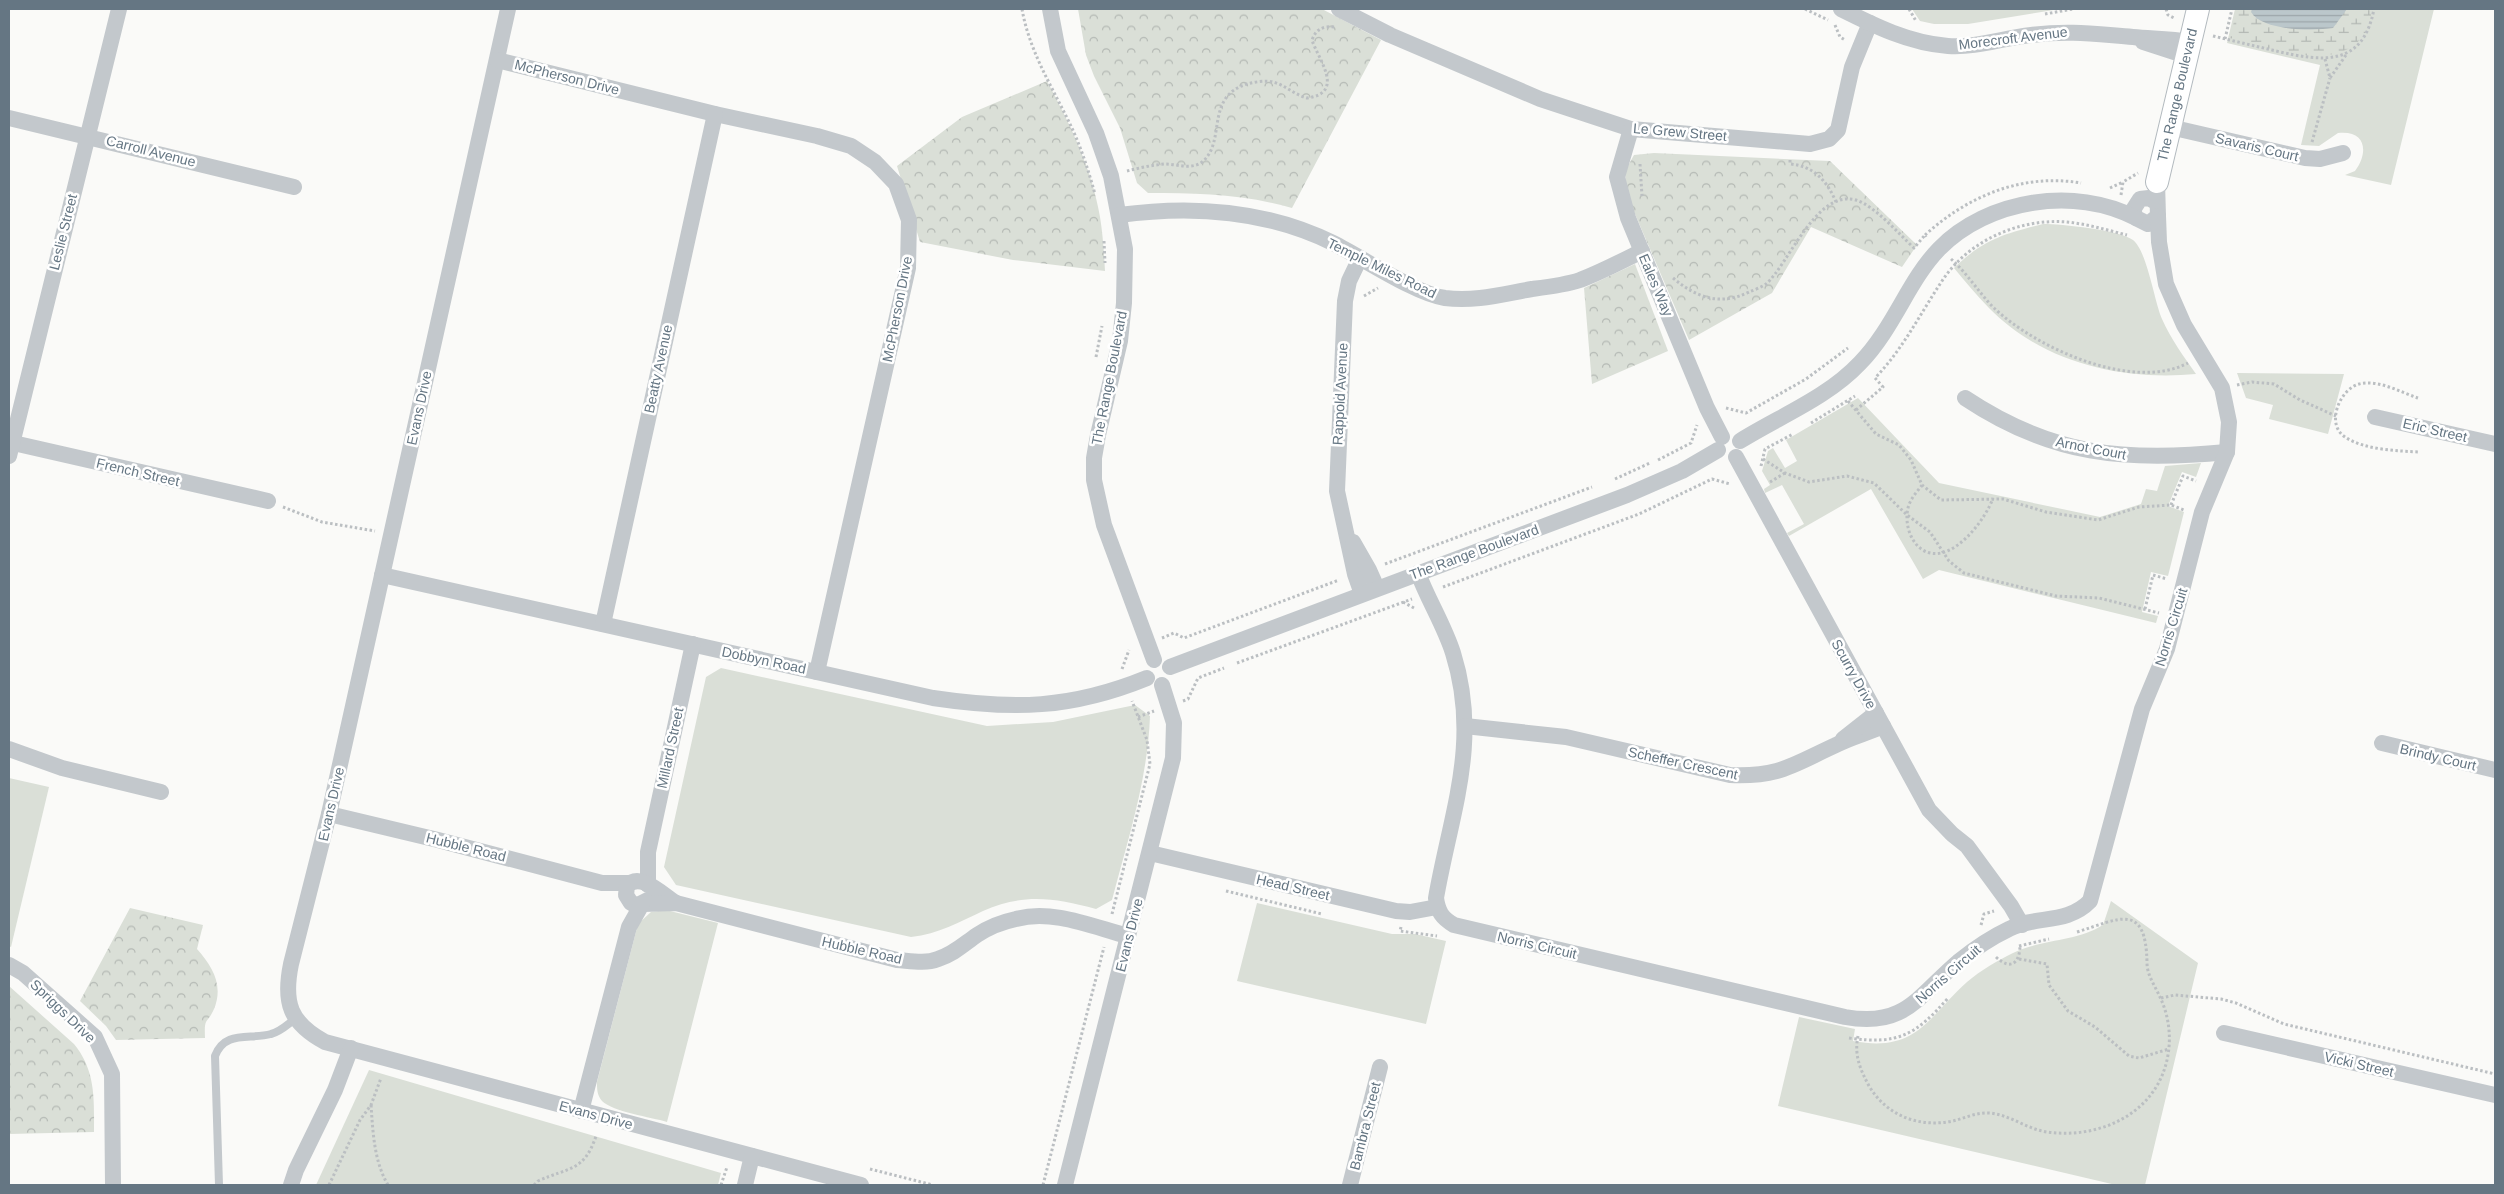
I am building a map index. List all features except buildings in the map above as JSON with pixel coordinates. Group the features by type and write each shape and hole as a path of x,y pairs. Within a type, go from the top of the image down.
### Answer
{"street":[{"name":"Leslie Street","path":"10,447 118,9"},
{"name":"Evans Drive","path":"508,9 329,814 288,980 295,1019 310,1034 326,1042 861,1185"},
{"name":"The Range Boulevard","path":"1050,9 1058,51 1096,134 1111,176 1119,215 1124,249 1124,303 1120,340 1094,458 1094,480 1104,525 1154,660"},
{"name":"Le Grew Street","path":"1339,9 1390,35 1629,136 1810,144 1829,139 1838,130 1852,67 1870,23"},
{"name":"Morecroft Avenue","path":"1840,9 1906,38 1948,46 1970,45 2065,31 2110,33 2189,45"},
{"name":"The Range Boulevard","path":"2157,200 2170,127 2198,9"},
{"name":"Morecroft Avenue","path":"2132,37 2189,45"},
{"name":"McPherson Drive","path":"497,60 715,114 818,136 851,146 875,162 896,184 909,220 908,268 817,672"},
{"name":"Beatty Avenue","path":"603,624 715,114"},
{"name":"Carroll Avenue","path":"9,118 86,135 294,187"},
{"name":"Savaris Court","path":"2170,127 2308,158 2320,158 2343,153"},
{"name":"Eales Way","path":"1629,136 1616,177 1628,218 1720,443"},
{"path":"1740,440 1842,381 1860,364 1886,332 1927,264 1940,249 1960,232 1980,219 2014,207 2048,200 2072,201 2119,209 2137,216 2148,224 2157,200"},
{"path":"2137,216 2157,200"},
{"name":"Norris Circuit","path":"1437,907 1444,920 1454,925 1861,1020 1885,1019 1899,1013 1916,1002 1957,963 1982,944 2017,926 2070,916 2081,910 2090,901 2142,709 2167,649 2202,512 2227,452 2229,422 2222,388 2184,325 2166,284 2159,242 2157,200"},
{"name":"Temple Miles Road","path":"1119,215 1156,210 1255,216 1313,235 1429,294 1444,298 1477,299 1570,283 1642,251"},
{"path":"2137,216 2159,242"},
{"name":"Rappold Avenue","path":"1360,258 1344,301 1336,470 1339,505 1346,532 1369,591"},
{"name":"Arnot Court","path":"1965,398 2017,429 2079,448 2146,457 2187,457 2227,452"},
{"name":"Eric Street","path":"2375,417 2495,444"},
{"path":"1733,435 1740,440 1741,450 1736,457 1727,458 1720,443 1733,435"},
{"name":"The Range Boulevard","path":"1170,667 1627,496 1682,471 1720,443"},
{"name":"French Street","path":"10,447 268,501"},
{"name":"Scurry Drive","path":"1736,457 1760,488 1879,719 1929,810 1952,834 1967,846 1990,877 2017,926"},
{"path":"1423,571 1454,654 1461,690 1465,733 1463,774 1438,890 1437,907"},
{"name":"Dobbyn Road","path":"382,575 933,698 975,704 1020,707 1062,704 1126,686 1147,678"},
{"name":"Millard Street","path":"581,1110 629,927 634,895 648,852 693,644"},
{"path":"1154,660 1164,661 1170,667 1171,676 1162,685 1153,684 1147,678 1148,666 1154,660"},
{"name":"Evans Drive","path":"1065,1185 1173,758 1174,723 1162,685"},
{"name":"Scheffer Crescent","path":"1465,733 1524,733 1566,737 1730,775 1752,776 1772,774 1792,767 1838,744 1879,719"},
{"name":"Brindy Court","path":"2382,743 2495,770"},
{"path":"9,749 62,768 161,792"},
{"name":"Hubble Road","path":"329,814 446,842 602,883 634,895 676,903 897,960 921,962 938,959 960,949 995,925 1017,918 1041,915 1128,936"},
{"name":"Millard Street","path":"634,895 650,898 648,852"},
{"name":"Head Street","path":"1150,853 1396,911 1410,912 1437,907"},
{"name":"Hubble Road","path":"649,885 676,903"},
{"name":"Spriggs Drive","path":"9,965 23,973 95,1037 112,1074 114,1185"},
{"name":"Vicki Street","path":"2224,1033 2495,1095"},
{"path":"291,1185 296,1170 336,1090 351,1048"},
{"name":"Bambra Street","path":"1350,1185 1380,1067"},
{"path":"744,1185 752,1156"}],"lane":[{"path":"219,1185 215,1056 218,1047 226,1040 234,1037 272,1034 295,1019"}],"path":[{"path":"1022,9 1043,73 1070,124 1095,196"},
{"path":"1909,9 1914,19 1921,24"},
{"path":"2041,15 2073,9"},
{"path":"2166,9 2168,15 2174,18 2189,45 2211,36 2307,58 2325,59 2346,54"},
{"path":"2174,18 2176,9"},
{"path":"2226,39 2232,9"},
{"path":"2308,158 2330,78 2346,54 2366,35 2374,9"},
{"path":"1091,181 1151,166 1164,164 1188,166 1201,162 1210,151 1221,106 1227,96 1241,86 1264,81 1273,82 1307,98 1320,94 1325,88 1328,74 1312,40 1315,32 1319,29 1332,26 1338,29"},
{"path":"2325,59 2330,78"},
{"path":"1629,136 1640,160 1644,203"},
{"path":"1790,142 1790,164 1801,165 1818,174 1829,184 1836,202"},
{"path":"2115,232 2123,182 2138,173 2140,163"},
{"path":"1672,277 1687,290 1717,301 1740,296 1766,284 1781,267 1794,243 1807,226 1836,202 1845,199 1866,205 1914,248"},
{"path":"1856,410 1883,387 1875,378 1904,342 1943,279 1956,263 1975,246 1994,236 2026,225 2043,222 2066,222 2115,232 2137,216"},
{"path":"1910,254 1924,235 1956,263 1994,308 2041,341 2074,357 2108,368 2139,372 2163,372 2191,361"},
{"path":"1104,238 1106,271"},
{"path":"1361,302 1364,296 1382,286 1392,274"},
{"path":"1094,366 1102,324"},
{"path":"1608,481 1661,459 1692,443 1697,422 1695,416 1707,408 1720,401 1724,407 1746,413 1806,379 1850,346"},
{"path":"2187,354 2195,366"},
{"path":"2222,388 2252,382 2274,384 2300,400 2336,416"},
{"path":"1804,427 1856,396"},
{"path":"1848,401 1882,438 1899,445 1911,460 1922,485 1941,500 1993,498 2015,502 2046,512 2098,520 2139,507 2172,505 2187,510 2185,519"},
{"path":"1760,488 1760,471 1765,449 1797,432"},
{"path":"1760,488 1785,473"},
{"path":"1138,717 1188,699 1198,678 1639,514 1712,480 1733,485"},
{"path":"1130,652 1174,633 1184,638 1600,484"},
{"path":"1922,485 1908,506 1907,521 1913,542 1920,549 1930,552 1943,553 1966,538 1982,518 1993,498"},
{"path":"268,501 322,522 391,534"},
{"path":"2145,610 2153,575 2170,580 2172,571"},
{"path":"1043,1185 1150,764 1150,753 1121,673 1130,652 1127,642"},
{"path":"1861,1020 1856,1054 1872,1090 1891,1111 1902,1117 1925,1123 1939,1123 1974,1114 1991,1113 2038,1130 2076,1134 2115,1124 2137,1110 2147,1100 2161,1077 2169,1049 2167,1018 2147,968 2147,942 2144,931 2138,924 2116,918 2070,934"},
{"path":"2013,949 2020,945 2052,938"},
{"path":"2019,958 2020,945"},
{"path":"1991,960 2005,952"},
{"path":"1996,957 2009,965 2019,958 2047,964 2049,985 2068,1011 2095,1027 2129,1056 2139,1058 2169,1049"},
{"path":"1849,1038 1885,1041 1898,1038 1924,1022 1951,995"},
{"path":"2160,998 2175,995 2221,999 2236,1003 2284,1024 2495,1074"},
{"path":"380,1078 372,1105 373,1139 382,1174 388,1185"},
{"path":"329,1185 360,1120 372,1105"},
{"path":"534,1185 538,1181 582,1163 590,1153 596,1136"}],"green space":[{"path":"1078,9 1322,9 1381,40 1292,208 1238,197 1148,193 1137,183 1120,128 1094,76 1086,55"},
{"path":"1912,9 2060,9 1968,24 1934,24 1920,21"},
{"path":"2235,9 2434,9 2391,185 2345,175 2355,171 2362,157 2362,144 2354,135 2338,133 2319,146 2301,145 2320,65 2227,43"},
{"path":"2237,9 2372,9 2368,27 2357,42 2342,52 2325,55 2305,55 2230,38"},
{"path":"1047,81 1072,130 1092,182 1101,224 1105,271 1013,260 920,242 897,166 962,117"},
{"path":"1654,153 1830,161 1917,245 1902,267 1811,227 1772,293 1689,340 1626,193 1625,171 1634,155"},
{"path":"2043,224 2076,226 2116,233 2133,240 2142,254 2162,319 2196,374 2140,374 2112,371 2059,355 2010,327 1984,303 1954,268 1975,250 1995,239"},
{"path":"1635,264 1668,351 1592,384 1584,288"},
{"path":"2237,373 2344,374 2328,434 2269,419 2273,405 2246,398"},
{"path":"1858,398 1939,483 2100,517 2141,504 2146,489 2157,491 2165,466 2201,463 2196,477 2182,472 2168,506 2184,512 2168,576 2151,572 2142,612 2158,616 2156,623 1939,570 1923,579 1871,489 1789,536 1787,533 1804,524 1782,485 1765,493 1764,489 1770,485 1762,471 1768,451 1773,448 1785,468 1797,461 1786,440"},
{"path":"721,668 987,726 1053,722 1135,705 1150,716 1148,739 1136,808 1112,900 1096,909 1053,900 1039,899 1012,902 998,905 940,930 911,937 676,885 664,867 706,677"},
{"path":"9,778 49,787 11,947 9,946"},
{"path":"2111,901 2198,963 2145,1185 2116,1185 1778,1106 1799,1017 1855,1029 1853,1041 1892,1042 1907,1037 1919,1030 1930,1020 1967,982 1995,963 2024,948 2081,935 2103,925"},
{"path":"1257,903 1392,934 1415,934 1446,941 1426,1024 1237,981"},
{"path":"130,908 203,925 197,949 212,969 218,992 214,1009 206,1023 205,1038 116,1040 106,1026 80,1001"},
{"path":"666,910 718,923 667,1122 607,1105 599,1096 597,1085 638,924 651,912"},
{"path":"9,986 74,1044 81,1054 90,1075 92,1086 94,1132 9,1134"},
{"path":"369,1070 721,1173 718,1185 316,1185"}],"shaded area":[{"path":"2252,9 2347,9 2333,28 2301,29 2266,23 2251,12"}]}
